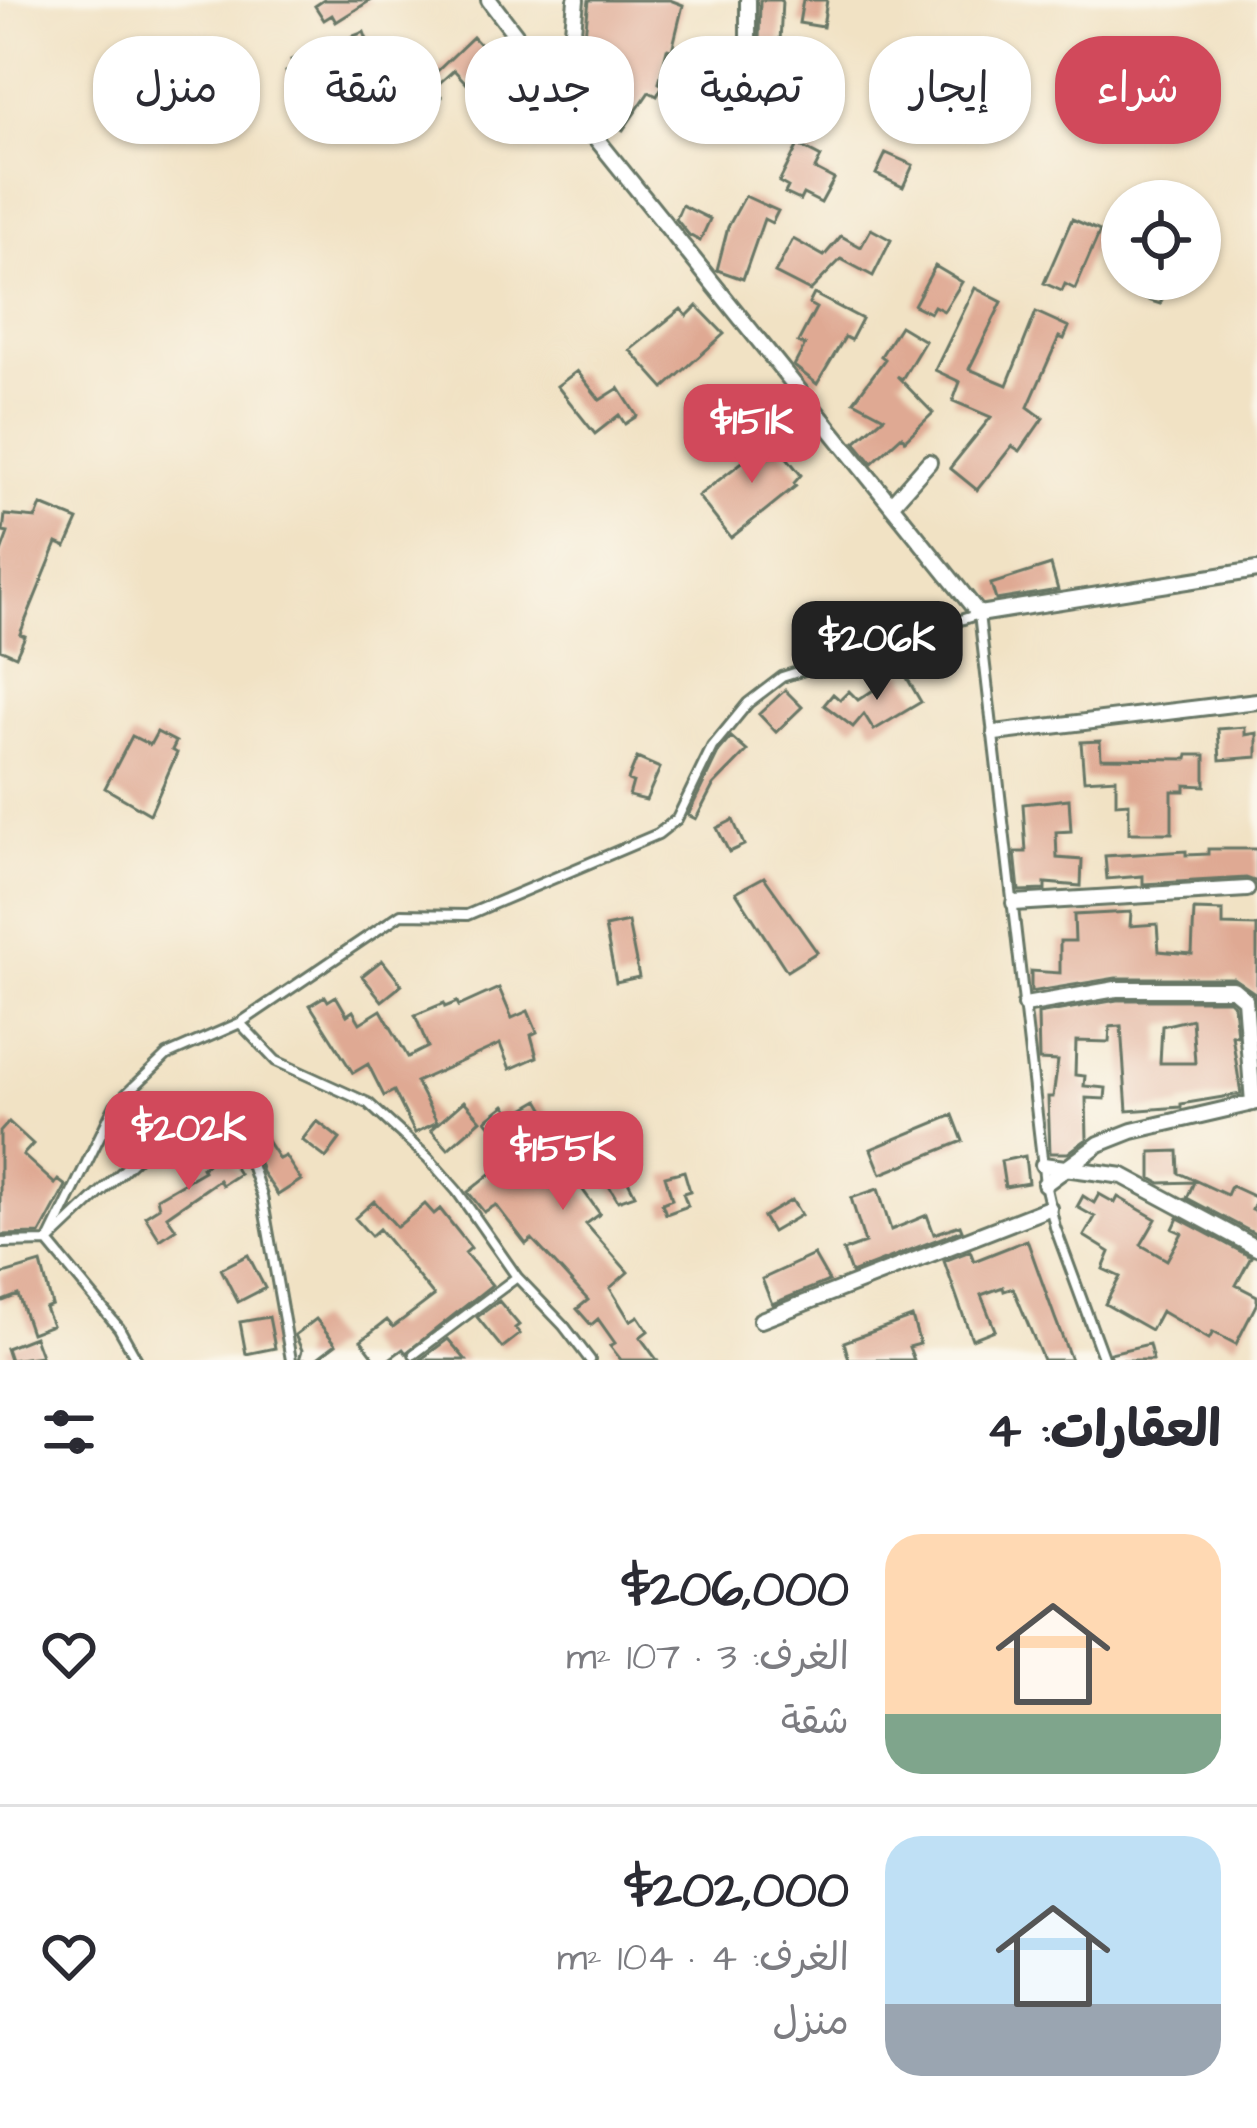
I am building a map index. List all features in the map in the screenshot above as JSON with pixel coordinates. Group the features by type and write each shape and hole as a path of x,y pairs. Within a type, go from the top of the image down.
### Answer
{"street":[{"path":"488,0 516,36"},
{"path":"572,36 576,0"},
{"path":"748,0 748,36"},
{"path":"601,144 980,614 1257,570"},
{"path":"891,505 929,462"},
{"path":"995,733 1257,701"},
{"path":"1014,903 1247,889"},
{"path":"1025,1005 1117,989 1233,989 1245,999 1255,1103 1132,1131 1099,1144 1045,1184"},
{"path":"1043,1166 1124,1176 1257,1248"},
{"path":"761,1320 1049,1208"}],"lane":[{"path":"48,1242 115,1105 167,1055 240,1023 401,914 467,915 658,833 677,819 712,747 748,703 782,677 980,614 1045,1184 1049,1208 1104,1360"},
{"path":"240,1023 276,1061 368,1103 428,1158 517,1277 565,1326 590,1360"},
{"path":"0,1243 48,1242 143,1152 176,1130 219,1123 242,1139 262,1196 291,1360"},
{"path":"48,1242 119,1328 137,1360"},
{"path":"414,1354 517,1277"}],"building":[{"path":"324,0 371,0 336,22 332,15 324,20 315,6"},
{"path":"589,0 670,0 683,5 675,36 658,36 658,94 649,92 634,114 634,36 585,36"},
{"path":"760,0 782,0 780,36 759,36"},
{"path":"803,0 827,0 823,27 799,23"},
{"path":"465,45 465,82 454,70 441,82 441,68"},
{"path":"798,145 821,157 815,169 834,179 821,203 803,194 800,200 785,193 788,187 779,182"},
{"path":"886,153 913,165 903,187 876,174"},
{"path":"745,196 778,211 772,223 764,219 743,279 717,270 728,227"},
{"path":"682,205 710,219 700,241 676,219"},
{"path":"1072,219 1100,231 1075,289 1065,284 1062,291 1044,283"},
{"path":"871,229 891,240 873,276 841,259 810,291 775,273 793,239 824,256 841,236 861,247"},
{"path":"935,266 962,282 944,311 934,306 930,313 914,305"},
{"path":"975,288 1002,302 969,369 1007,385 1036,312 1069,327 1064,339 1059,337 1028,407 1043,418 1020,451 1012,446 977,490 950,468 991,417 953,401 960,382 935,370"},
{"path":"814,294 862,319 851,340 845,337 817,384 794,366 805,345 798,342 816,308 809,304"},
{"path":"697,306 724,334 664,388 630,350 681,309 687,316"},
{"path":"900,326 925,341 902,379 897,376 933,413 872,463 855,442 884,417 854,401 885,359 881,356"},
{"path":"577,371 600,400 619,388 637,416 625,424 619,415 595,434 557,386"},
{"path":"788,427 796,436 780,449 801,475 796,486 731,538 698,496"},
{"path":"41,505 78,520 66,547 57,543 20,634 25,636 16,656 0,649 0,555 8,533 3,532 5,515 36,518"},
{"path":"1051,565 1058,590 996,600 991,584"},
{"path":"903,671 921,702 874,730 864,714 853,727 824,705 833,694 840,700 849,691 858,700"},
{"path":"785,690 802,707 776,732 759,714"},
{"path":"1245,727 1245,735 1257,733 1257,757 1220,760 1218,729"},
{"path":"157,732 176,742 172,750 177,753 150,814 105,788 132,736 150,745"},
{"path":"731,737 747,751 713,786 696,819 688,815 719,751"},
{"path":"1100,741 1101,758 1205,755 1205,786 1185,785 1185,791 1172,791 1172,833 1129,833 1129,803 1116,804 1116,778 1084,780 1081,742"},
{"path":"637,758 660,768 646,800 629,796 633,782 628,780"},
{"path":"1069,799 1071,831 1056,832 1057,858 1082,860 1081,886 1045,883 1045,890 1019,891 1015,852 1026,852 1023,804"},
{"path":"733,820 744,845 729,852 717,828"},
{"path":"1208,849 1257,849 1257,882 1246,878 1143,884 1143,876 1107,879 1105,856 1208,854"},
{"path":"764,877 817,952 787,971 736,892"},
{"path":"1194,910 1223,911 1223,925 1257,926 1257,1008 1255,993 1233,978 1116,978 1031,992 1031,971 1060,973 1060,941 1075,941 1074,915 1131,912 1130,926 1157,924 1159,951 1192,954"},
{"path":"628,922 639,977 616,982 605,927"},
{"path":"382,960 402,985 382,1001 362,976"},
{"path":"499,988 512,1018 528,1011 537,1032 531,1035 537,1057 510,1069 500,1044 416,1082 437,1122 415,1133 394,1091 384,1096 368,1064 353,1073 310,1005 336,996 347,1015 353,1011 360,1023 381,1010 408,1057 428,1047 415,1015 444,1003 445,1007 457,1002 459,1006"},
{"path":"1117,1000 1229,1000 1234,1005 1237,1036 1232,1035 1241,1094 1181,1107 1127,1111 1121,1026 1110,1027 1109,1042 1076,1041 1075,1075 1085,1076 1084,1086 1106,1088 1105,1099 1086,1098 1087,1139 1068,1153 1050,1153 1048,1097 1053,1097 1058,1061 1039,1060 1038,1014","holes":["1192,1019 1195,1063 1160,1063 1162,1026"]},
{"path":"539,1100 578,1155 605,1133 622,1153 616,1158 635,1195 618,1201 600,1171 580,1186 600,1214 586,1224 628,1272 610,1288 630,1321 638,1316 648,1331 640,1337 657,1360 621,1360 598,1319 591,1325 577,1309 588,1300 558,1267 532,1239 526,1244 496,1205 484,1212 468,1192 514,1155 486,1120 505,1105 513,1115"},
{"path":"464,1101 481,1120 448,1149 431,1130"},
{"path":"156,1114 165,1127 136,1146 127,1133"},
{"path":"953,1115 963,1141 881,1174 871,1149"},
{"path":"317,1121 340,1139 326,1158 302,1140"},
{"path":"9,1122 33,1144 23,1155 55,1184 58,1180 66,1186 40,1234 0,1235 0,1132"},
{"path":"266,1139 301,1180 278,1195 262,1172 254,1147"},
{"path":"1178,1151 1179,1173 1227,1195 1231,1186 1257,1198 1252,1210 1257,1212 1257,1235 1187,1198 1194,1182 1160,1183 1151,1178 1151,1152"},
{"path":"225,1152 239,1174 222,1185 219,1180 167,1216 176,1229 160,1240 145,1216 159,1207 157,1198 204,1171 202,1167"},
{"path":"1025,1156 1028,1183 1005,1187 1001,1161"},
{"path":"684,1171 690,1191 683,1193 688,1206 666,1214 662,1203 672,1199 665,1176"},
{"path":"878,1189 891,1230 927,1215 934,1234 960,1225 962,1230 851,1273 843,1251 865,1243 851,1198"},
{"path":"1099,1194 1115,1203 1118,1197 1156,1219 1141,1245 1167,1260 1182,1233 1173,1229 1178,1218 1251,1257 1236,1285 1257,1296 1257,1303 1236,1344 1213,1332 1209,1339 1161,1311 1151,1330 1105,1304 1120,1277 1103,1269 1110,1252 1084,1236 1095,1217 1077,1207 1083,1196 1094,1203"},
{"path":"792,1200 801,1215 772,1232 763,1217"},
{"path":"374,1201 397,1227 425,1204 434,1214 440,1209 471,1248 465,1253 492,1285 406,1353 403,1349 388,1360 376,1360 361,1340 387,1320 393,1327 434,1296 379,1229 371,1236 355,1218"},
{"path":"1027,1240 1071,1360 1043,1360 1013,1288 981,1295 995,1330 972,1339 963,1315 944,1261 970,1251 974,1261"},
{"path":"248,1255 265,1288 238,1302 221,1269"},
{"path":"814,1255 829,1281 772,1304 762,1279"},
{"path":"41,1263 52,1305 45,1308 52,1325 31,1333 18,1295 0,1302 0,1275"},
{"path":"499,1301 519,1325 515,1328 520,1334 502,1348 477,1317"},
{"path":"269,1317 275,1348 246,1354 240,1322"},
{"path":"912,1317 920,1344 909,1347 914,1360 849,1360 844,1342"},
{"path":"316,1319 336,1344 315,1360 299,1360 302,1350 295,1335"},
{"path":"34,1337 41,1356 10,1360 6,1348"},
{"path":"448,1339 466,1360 420,1360"},
{"path":"1149,1344 1153,1360 1112,1360 1110,1353"}]}
